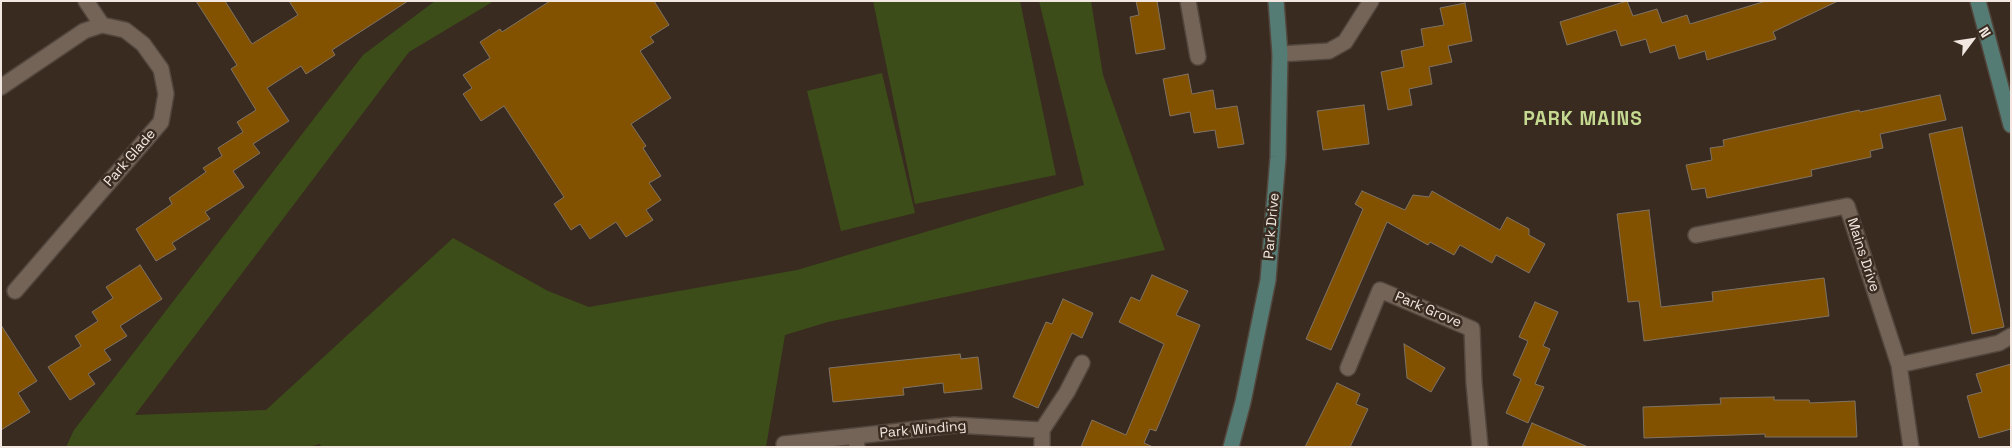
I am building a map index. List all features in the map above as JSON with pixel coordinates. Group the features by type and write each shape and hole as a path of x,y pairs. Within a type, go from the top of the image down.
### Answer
{"street":[{"path":"1,87 84,31 102,25 86,1"},
{"path":"1188,1 1198,57"},
{"name":"Park Drive","path":"1232,447 1268,280 1278,157 1280,54 1276,1"},
{"path":"1280,54 1329,51 1345,42 1371,1"},
{"path":"1978,1 2011,125"},
{"name":"Park Glade","path":"15,291 161,122 166,94 161,69 143,44 125,30 102,25"},
{"name":"Mains Drive","path":"1696,235 1847,206 1899,365 1911,447"},
{"name":"Park Grove","path":"1348,368 1380,290 1472,329 1474,383 1480,447"},
{"path":"1899,365 1999,343 2011,336"},
{"path":"1042,447 1042,430 1067,392 1082,363"},
{"name":"Park Winding","path":"784,444 856,442 954,424 1042,430"}],"green space":[{"path":"435,1 494,1 409,52 135,415 266,410 453,238 548,291 589,307 797,270 1084,185 1039,1 1091,1 1103,75 1165,250 828,322 785,335 766,447 321,447 320,444 308,447 66,447 74,430 363,55"},
{"path":"873,1 1020,1 1056,175 915,204"},
{"path":"882,73 915,213 841,231 807,91"}],"building":[{"path":"196,1 225,1 252,44 298,15 289,1 408,1 332,50 335,55 306,74 301,66 267,88 289,121 253,144 260,153 233,171 244,187 205,212 210,219 172,243 176,249 156,261 136,229 172,204 169,198 206,172 203,168 222,156 218,148 243,132 237,122 256,110 231,69 237,65"},
{"path":"550,1 654,1 669,25 650,37 654,42 640,51 671,98 631,124 646,146 643,148 661,176 649,183 661,200 646,210 653,220 626,237 616,222 590,239 580,224 571,230 554,204 564,197 504,106 481,121 463,94 472,88 463,75 490,58 480,42 500,29 502,32"},
{"path":"1136,1 1157,1 1165,49 1136,54 1130,17 1139,15"},
{"path":"1627,1 1633,16 1657,9 1662,23 1687,15 1690,24 1766,1 1838,1 1773,32 1776,39 1707,60 1705,51 1679,59 1675,45 1650,53 1646,39 1621,46 1616,30 1567,45 1560,22"},
{"path":"1465,3 1472,41 1448,46 1452,62 1429,67 1432,84 1409,89 1412,105 1388,110 1381,72 1404,67 1401,51 1424,46 1421,29 1444,25 1440,8"},
{"path":"1188,74 1192,94 1213,90 1216,109 1237,106 1244,144 1218,148 1215,130 1194,133 1190,112 1170,116 1163,79"},
{"path":"1940,95 1946,120 1880,134 1883,148 1870,151 1871,157 1811,170 1812,176 1707,198 1705,188 1692,190 1686,165 1712,160 1710,148 1724,146 1723,140 1859,110 1860,112"},
{"path":"1364,105 1369,144 1323,150 1317,111"},
{"path":"1962,127 2004,327 1972,334 1929,134"},
{"path":"1362,191 1405,210 1413,195 1429,197 1432,191 1500,230 1507,217 1529,229 1529,235 1545,244 1529,273 1496,255 1492,263 1460,245 1454,255 1430,242 1428,245 1387,222 1331,350 1306,339 1363,209 1355,204"},
{"path":"1649,210 1661,307 1713,301 1712,292 1824,278 1829,316 1644,341 1639,301 1628,302 1617,214"},
{"path":"140,265 162,299 120,326 127,336 104,350 111,360 88,374 95,384 70,400 48,367 81,346 75,336 98,321 92,312 113,298 106,287"},
{"path":"1152,275 1188,291 1176,315 1200,325 1156,431 1150,429 1144,443 1153,447 1081,447 1092,420 1126,435 1164,344 1119,322 1131,297 1140,301"},
{"path":"1063,299 1093,313 1082,338 1072,333 1038,408 1013,397 1046,322 1052,324"},
{"path":"1535,302 1558,312 1543,346 1550,349 1535,384 1544,387 1528,423 1506,413 1521,379 1513,375 1528,341 1519,337"},
{"path":"1,325 37,381 18,393 30,412 1,430"},
{"path":"1404,344 1445,368 1431,392 1407,378"},
{"path":"960,354 961,359 978,357 982,389 944,393 943,383 903,388 904,395 833,402 829,368"},
{"path":"2011,364 2011,429 1979,438 1967,396 1982,392 1976,374"},
{"path":"1337,383 1360,394 1356,404 1368,409 1350,447 1305,447"},
{"path":"1774,397 1774,400 1809,400 1810,403 1855,401 1857,437 1765,437 1765,434 1644,438 1643,407 1721,404 1720,398"},
{"path":"1532,423 1588,447 1522,447"}],"district":[{"name":"PARK MAINS","path":"1583,120"}]}
